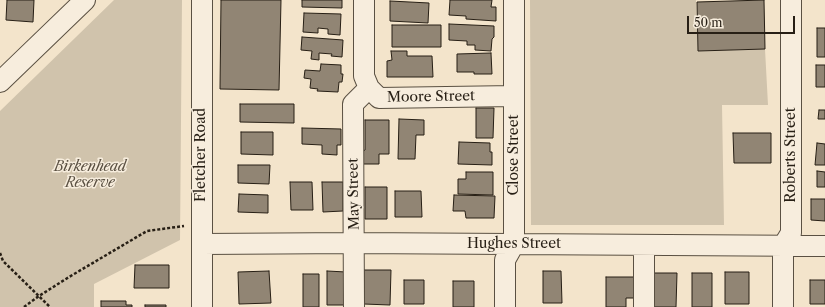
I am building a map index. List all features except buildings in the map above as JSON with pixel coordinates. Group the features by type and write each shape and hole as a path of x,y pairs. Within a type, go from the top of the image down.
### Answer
{"street":[{"path":"0,82 85,0"},
{"name":"Moore Street","path":"364,0 364,76 370,88 379,98 514,96"},
{"name":"Close Street","path":"505,307 505,260 514,244 514,0"},
{"name":"Roberts Street","path":"783,307 783,246 791,233 791,0"},
{"name":"Fletcher Road","path":"201,1 202,307"},
{"name":"May Street","path":"354,307 353,104 370,88"},
{"name":"Hughes Street","path":"202,244 354,243 825,246"},
{"path":"644,245 644,307"}],"path":[{"path":"24,307 39,296 147,231 184,226"},
{"path":"0,254 3,261 50,307"}],"green space":[{"name":"Birkenhead Reserve","path":"114,0 182,0 180,240 94,284 94,307 0,307 0,111"},
{"path":"530,0 696,0 698,51 765,49 768,105 722,105 724,225 531,225"}]}
